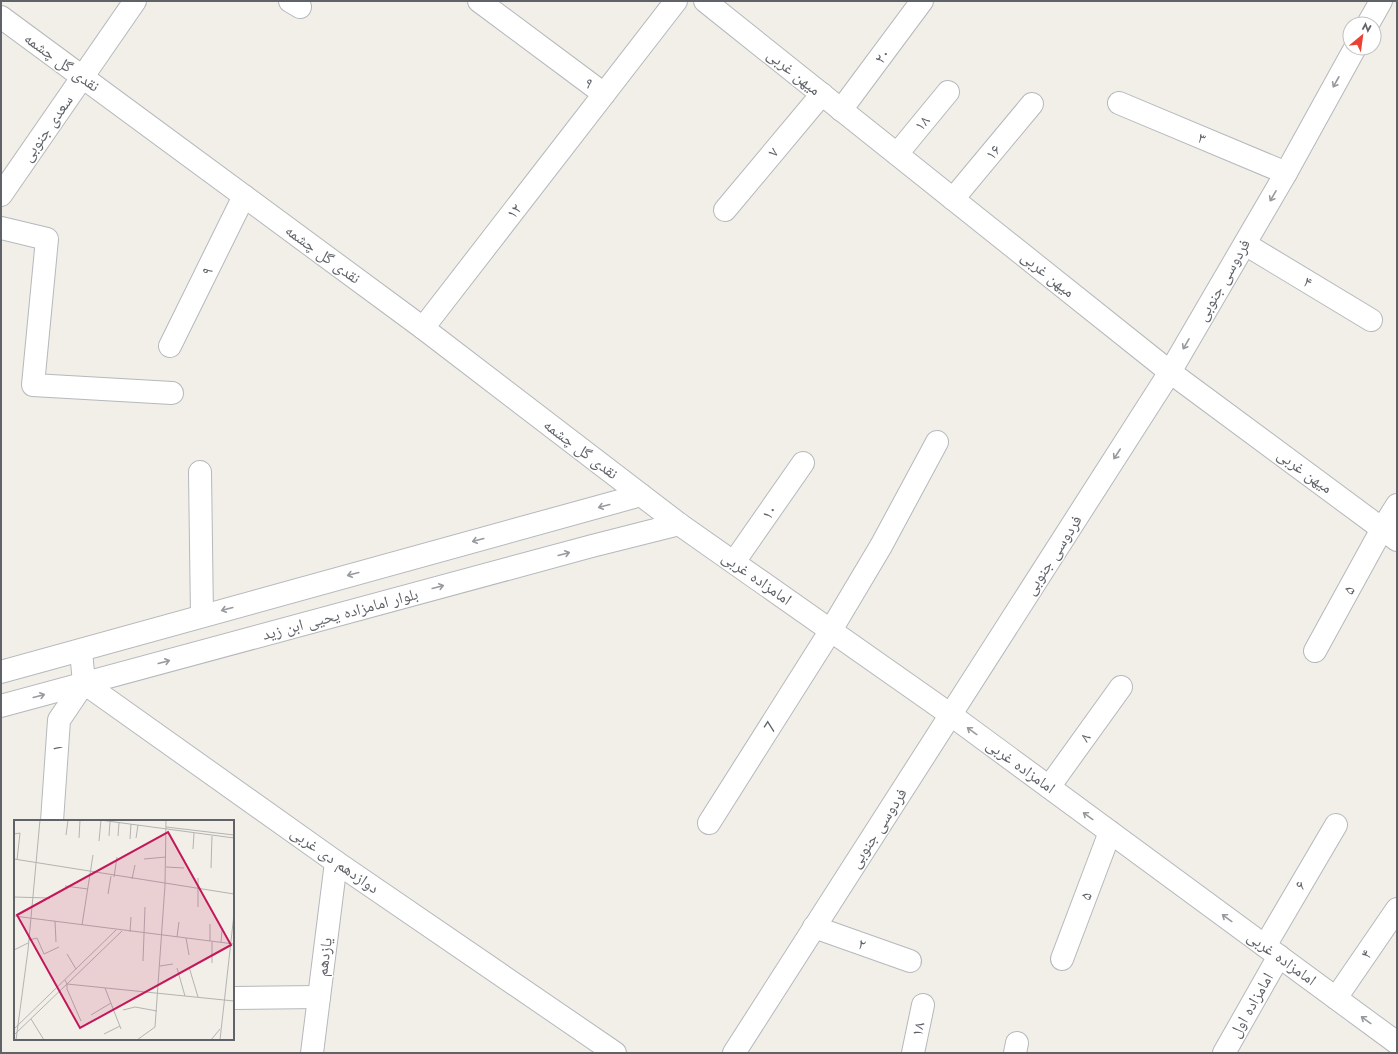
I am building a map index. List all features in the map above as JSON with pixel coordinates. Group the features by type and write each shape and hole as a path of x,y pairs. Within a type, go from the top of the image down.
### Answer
{"street":[{"name":"سعدی جنوبی","path":"1,195 135,1"},
{"name":"۹","path":"478,1 604,94 676,1"},
{"name":"میهن غربی","path":"705,1 1170,372 1390,534"},
{"name":"۲۰","path":"842,110 922,1"},
{"path":"1373,16 1381,1"},
{"name":"نقدی گل چشمه","path":"1,17 423,328 641,495"},
{"name":"فردوسی جنوبی","path":"734,1053 1170,372 1286,173 1351,56"},
{"name":"۱۸","path":"897,154 948,92"},
{"name":"۱۲","path":"423,328 604,94"},
{"name":"۷","path":"725,210 822,94"},
{"name":"۳","path":"1119,103 1286,173"},
{"name":"۱۶","path":"953,199 1032,104"},
{"name":"۹","path":"170,346 244,196"},
{"path":"1,228 47,239 33,385 172,393"},
{"name":"۴","path":"1245,244 1371,320"},
{"name":"7","path":"709,823 831,630 881,546 937,442"},
{"name":"۱۰","path":"734,562 803,463"},
{"path":"200,472 202,616"},
{"path":"1,672 641,495"},
{"name":"امامزاده غربی","path":"641,495 679,524 951,715 1397,1043"},
{"name":"۵","path":"1315,651 1390,534 1397,505"},
{"name":"بلوار امامزاده یحیی ابن زید","path":"1,706 584,548 679,524"},
{"path":"81,651 84,683"},
{"name":"۱","path":"52,820 59,720 84,683"},
{"name":"دوازدهم دی غربی","path":"84,683 336,862 615,1053"},
{"name":"۸","path":"1049,787 1121,687"},
{"name":"۶","path":"1272,951 1336,825"},
{"name":"۵","path":"1062,960 1110,832"},
{"name":"یازدهم","path":"312,1053 336,862"},
{"name":"۴","path":"1336,998 1397,909"},
{"name":"۲","path":"814,927 910,962"},
{"name":"امامزاده اول","path":"1224,1053 1272,951"},
{"path":"234,998 319,997"},
{"name":"۱۸","path":"913,1053 923,1005"}]}
